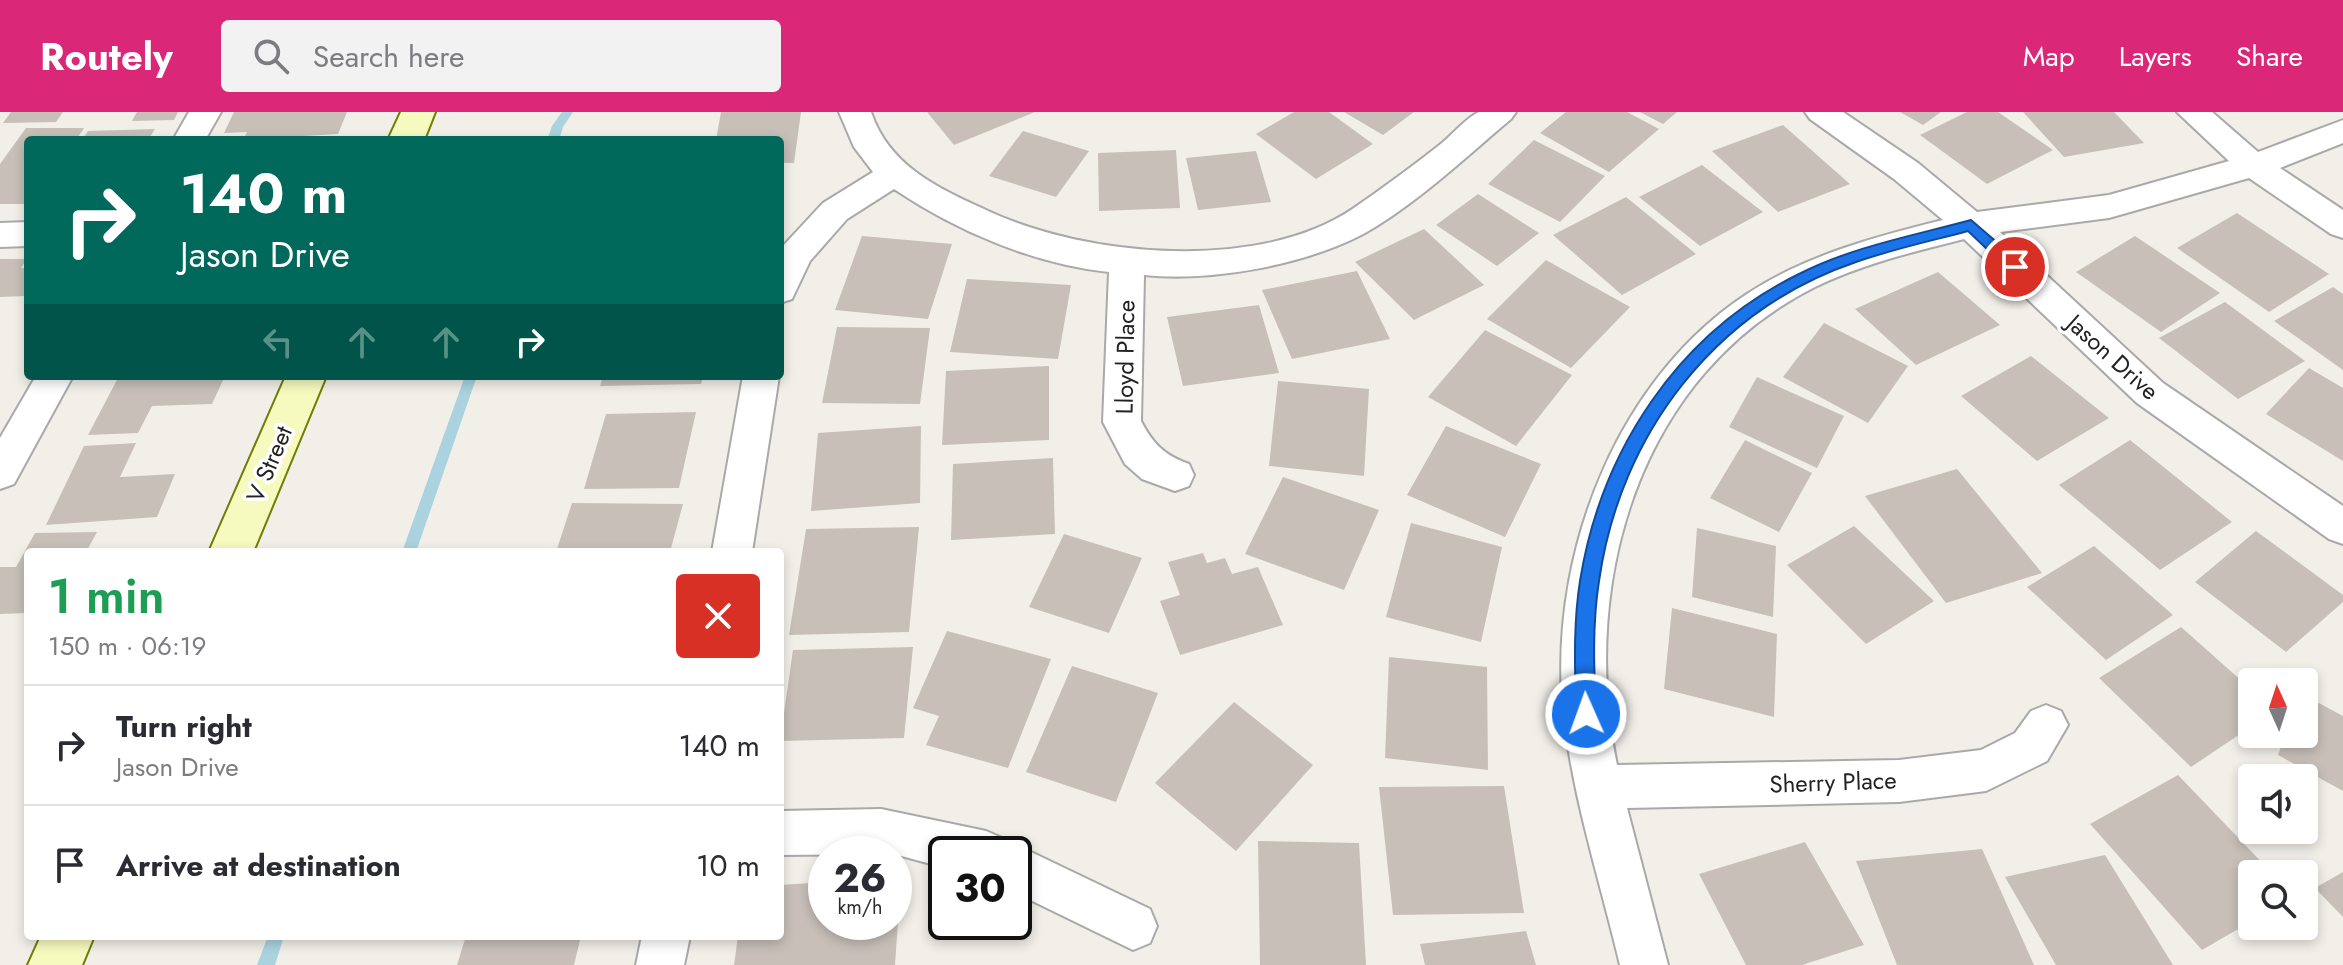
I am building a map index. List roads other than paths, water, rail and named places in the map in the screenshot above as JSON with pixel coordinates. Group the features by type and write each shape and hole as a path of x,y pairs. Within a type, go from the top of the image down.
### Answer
{"street":[{"path":"191,136 205,112"},
{"path":"408,136 418,112"},
{"path":"855,112 866,141 892,175 984,226 1014,238 1127,262 1198,264 1274,252 1351,226 1414,182 1500,112"},
{"name":"Jason Drive","path":"1821,112 1906,171 1971,225 2150,393 2343,527"},
{"path":"2193,112 2254,166 2343,226"},
{"path":"1644,965 1586,714 1584,644 1590,579 1610,500 1648,417 1698,355 1757,305 1802,279 1851,258 1971,225 2102,208 2254,166 2343,131"},
{"path":"784,281 795,255 835,211 892,175"},
{"path":"0,235 24,234"},
{"name":"Lloyd Place","path":"1127,262 1122,422 1139,453 1156,468 1175,475"},
{"path":"0,473 53,380"},
{"name":"V Street","path":"233,548 304,380"},
{"path":"733,548 760,380"},
{"name":"Sherry Place","path":"1602,787 1899,781 1986,770 2031,747 2046,725"},
{"path":"784,833 881,831 928,841"},
{"path":"1032,877 1133,926"},
{"path":"55,965 66,940"},
{"path":"660,965 665,940"}],"waterway":[{"path":"554,136 568,112"},
{"path":"410,548 470,380"},
{"path":"266,965 275,940"}]}
